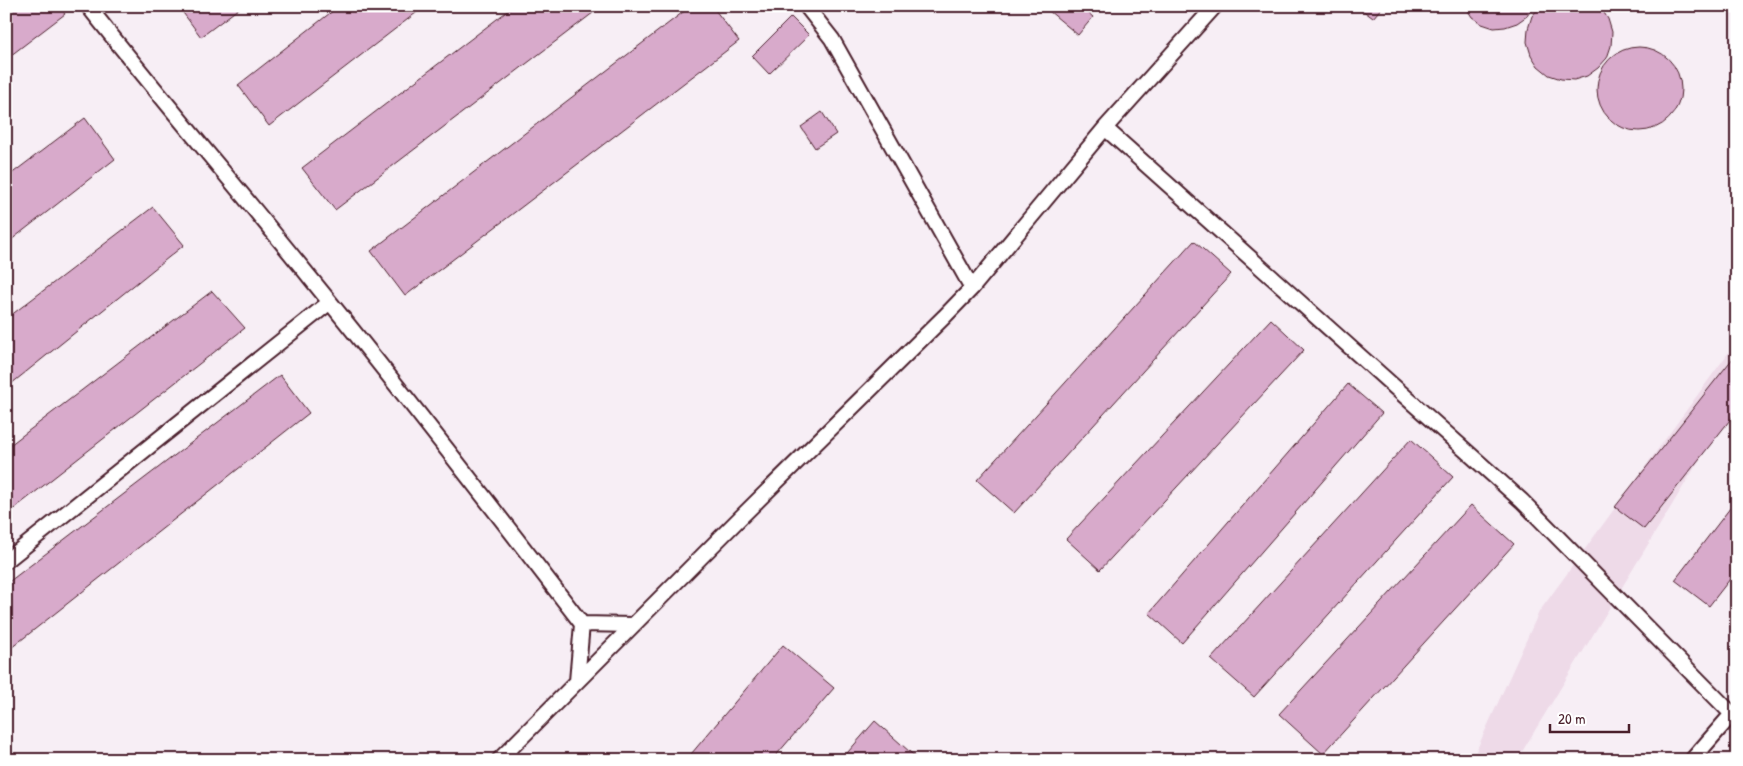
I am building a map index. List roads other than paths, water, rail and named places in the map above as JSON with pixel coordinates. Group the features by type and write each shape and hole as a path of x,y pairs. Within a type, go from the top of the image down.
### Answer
{"lane":[{"path":"88,6 140,72 330,302 487,500 582,624 577,681"},
{"path":"806,6 832,39 972,288"},
{"path":"499,760 633,624 972,288 1105,128 1215,6"},
{"path":"1105,128 1522,501 1734,716 1692,760"},
{"path":"6,560 330,302"},
{"path":"582,624 633,624"}]}
